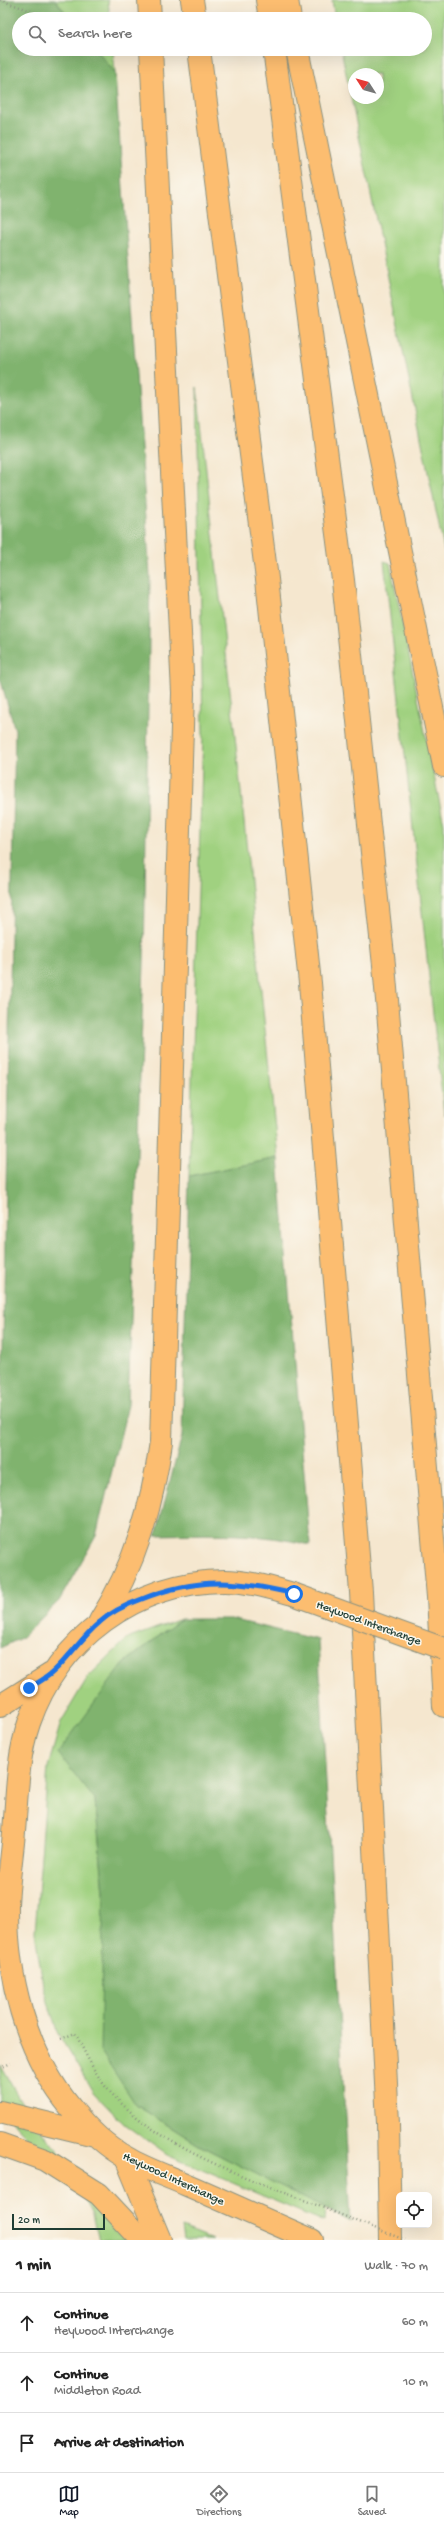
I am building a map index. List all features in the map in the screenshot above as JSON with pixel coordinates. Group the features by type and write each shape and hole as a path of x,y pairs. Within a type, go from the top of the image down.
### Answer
{"main road":[{"path":"149,0 150,12"},
{"path":"192,0 194,12"},
{"path":"267,0 269,12"},
{"path":"286,0 289,12"},
{"path":"100,1622 121,1586 146,1521 155,1484 161,1434 183,693 151,56"},
{"path":"200,56 266,571 310,991 361,1592 388,2123 390,2240"},
{"path":"275,56 343,580 384,965 438,1597 444,1706"},
{"path":"298,56 444,766"},
{"name":"Heywood Interchange","path":"312,2240 126,2158 95,2135 69,2106 48,2073 7,1985 4,1894 22,1751 28,1725 53,1672 100,1622 131,1603 163,1591 191,1584 226,1581 258,1585 294,1594 444,1649"},
{"path":"0,1706 53,1672"},
{"path":"0,2112 95,2135"},
{"path":"0,2144 45,2160 98,2194 142,2240"},
{"path":"126,2158 160,2240"}],"path":[{"path":"0,0 34,12"},
{"path":"75,2033 93,2066 114,2096 150,2130 204,2159 406,2240"}],"green space":[{"path":"0,0 55,0 65,12 12,12 12,56 102,56 115,73 150,576 144,964 128,1405 96,1536 59,1601 21,1638 0,1648 0,1417 2,1394 15,730 0,678"},
{"path":"55,0 108,0 109,12 65,12"},
{"path":"332,0 444,0 444,550 352,104 384,104 384,68 348,68 348,83 342,56 432,56 432,12 334,12"},
{"path":"102,56 114,56 115,73"},
{"path":"197,387 241,792 278,1158 189,1176 203,733"},
{"path":"384,561 390,563 444,824 444,1115"},
{"path":"278,1158 310,1545 252,1536 214,1534 156,1535 182,1436 189,1176"},
{"path":"181,1619 123,1664 95,1800 104,1892 136,2105 199,2145 325,2208 324,2222 167,2155 124,2124 93,2092 57,2032 43,1985 35,1932 48,1767 61,1722 88,1677 127,1639"},
{"path":"181,1619 231,1619 318,1640 351,2222 199,2145 136,2105 100,2050 104,1892 95,1800 58,1753 123,1664"},
{"path":"0,2065 31,2119 120,2224 127,2240 99,2240 93,2214 82,2194 19,2129 0,2103"},
{"path":"182,2228 212,2240 184,2240"}],"route":[{"path":"29,1688 53,1672 100,1622 131,1603 163,1591 191,1584 226,1581 258,1585 294,1594"}]}
